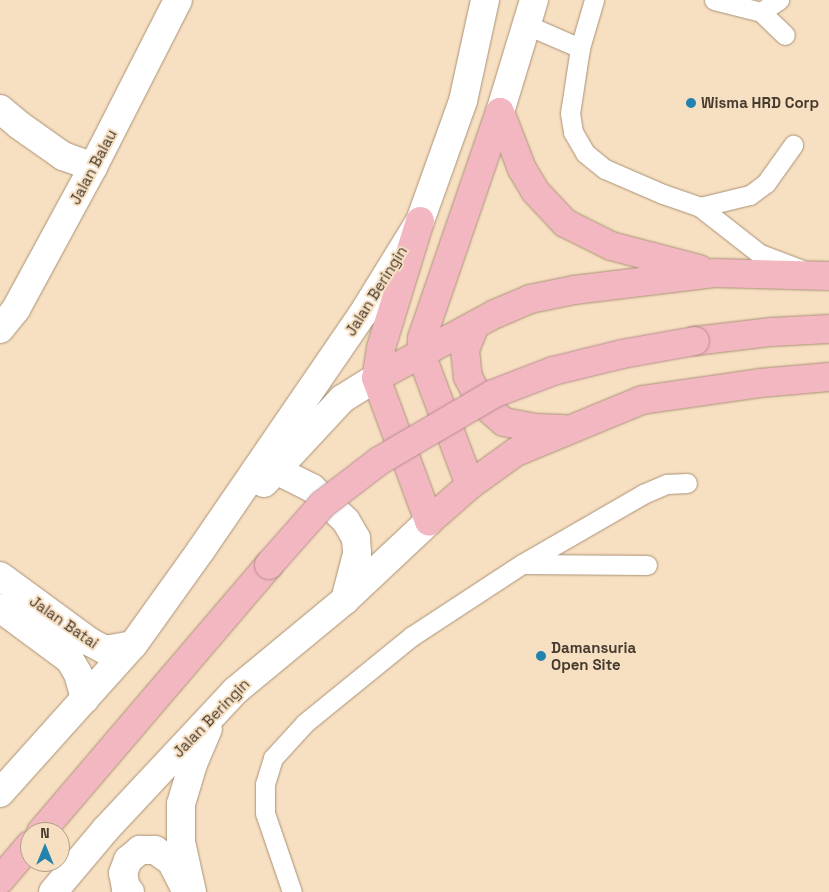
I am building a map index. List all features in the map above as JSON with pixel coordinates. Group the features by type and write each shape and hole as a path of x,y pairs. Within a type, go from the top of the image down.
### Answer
{"highway":[{"path":"500,112 522,168 534,191 565,223 611,246 714,273"},
{"path":"470,485 421,354 422,338 500,112"},
{"path":"420,221 381,348 376,378 429,521 470,485 516,452 642,400 760,382 829,377"},
{"path":"376,378 475,325 530,299 574,290 714,273 828,276"},
{"path":"475,325 465,350 468,378 482,403 504,422 535,428 569,429"},
{"path":"50,822 323,504 379,461 493,394 545,374 622,354 696,341 771,332 829,329"},
{"path":"0,880 20,857"}],"street":[{"name":"Jalan Balau","path":"0,329 16,309 93,167 178,0"},
{"name":"Jalan Beringin","path":"0,793 133,645 201,550 362,315 420,221 463,101 484,0"},
{"path":"500,112 531,13"},
{"path":"0,109 63,156 93,167"},
{"name":"Jalan Beringin","path":"201,550 342,399 376,378"},
{"path":"276,470 312,488 346,521 356,538 357,554 345,600"},
{"name":"Jalan Beringin","path":"53,892 106,829 235,691 345,600 429,521"},
{"name":"Jalan Batai","path":"0,576 90,642 105,650 133,645"},
{"name":"Jalan Batai","path":"0,608 70,660 78,674 85,699"},
{"path":"192,892 181,842 181,804 193,764 210,723 235,691"},
{"path":"130,892 126,888 123,873 128,860 140,850 155,850 171,861 187,892"}],"lane":[{"path":"594,0 580,48 570,113 573,132 585,153 604,168 663,194 700,207 760,254 782,264 828,276"},
{"path":"714,0 761,12 785,35"},
{"path":"761,12 778,0"},
{"path":"531,13 580,48"},
{"path":"700,207 750,195 766,183 792,145"},
{"path":"292,892 265,813 265,784 273,758 305,723 412,636 522,564 643,494 667,484 687,483"},
{"path":"522,564 647,564"}],"place":[{"name":"Wisma HRD Corp","path":"691,103"},
{"name":"Damansuria Open Site","path":"541,656"}]}
